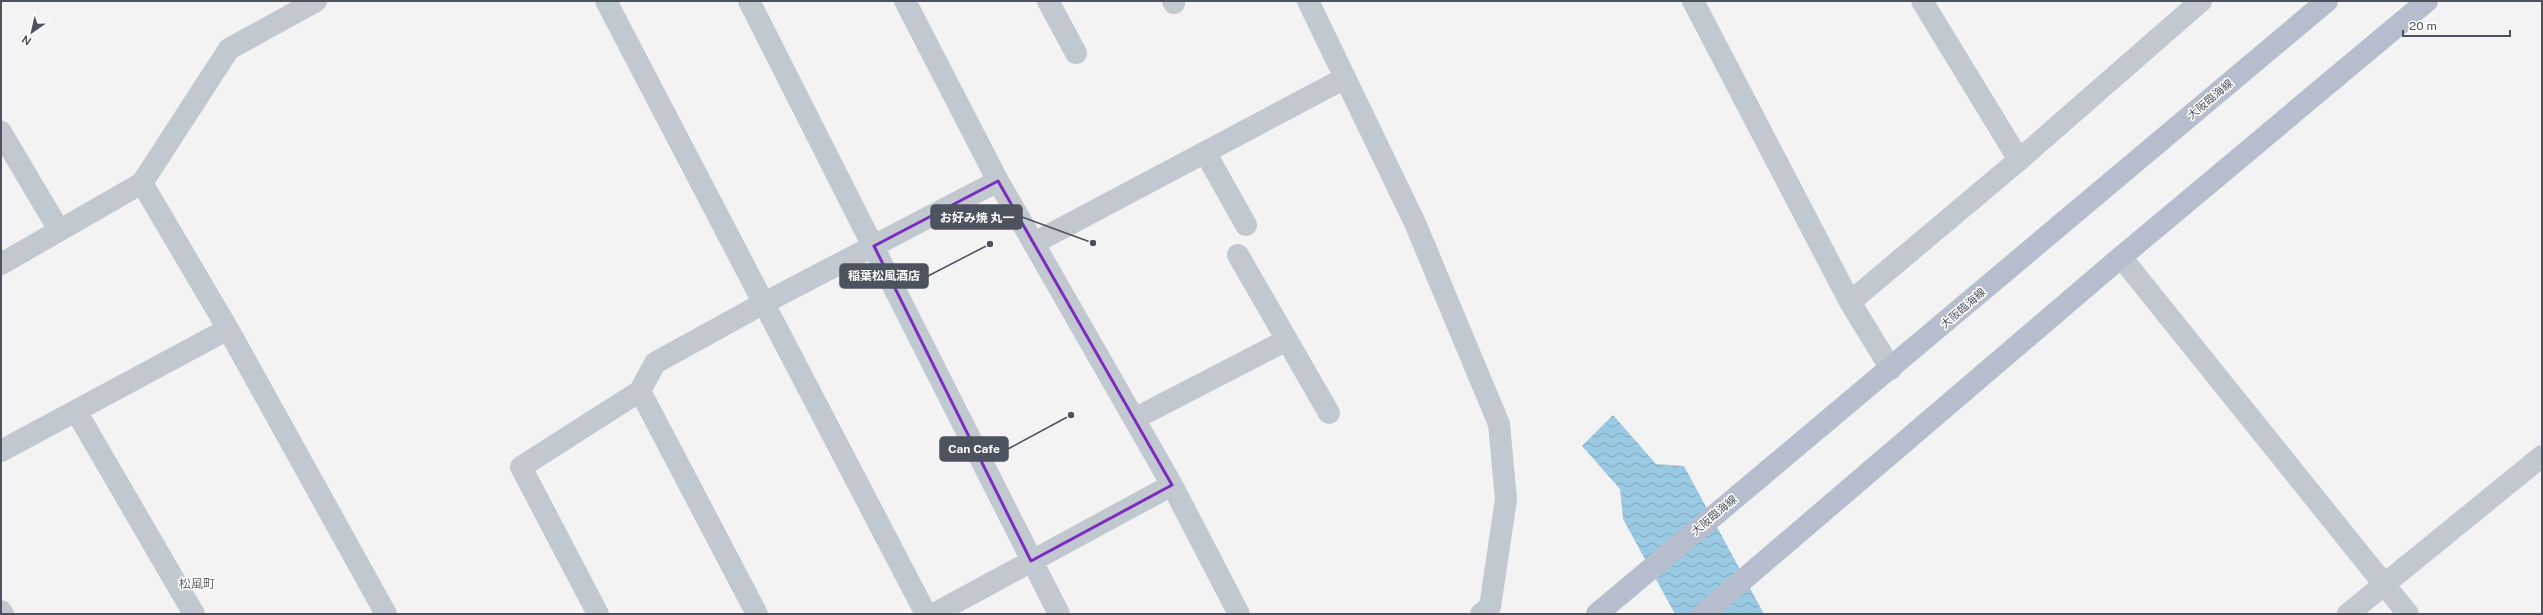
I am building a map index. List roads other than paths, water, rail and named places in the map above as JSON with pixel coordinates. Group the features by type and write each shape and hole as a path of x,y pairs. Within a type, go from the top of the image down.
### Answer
{"main road":[{"name":"大阪臨海線","path":"1598,614 2327,1"},
{"path":"1703,614 2121,257 2427,1"}],"street":[{"path":"1,264 142,183 229,50 316,1"},
{"path":"606,1 926,614"},
{"path":"749,1 1059,614"},
{"path":"905,1 998,181 1172,486 1239,614"},
{"path":"1048,1 1076,54"},
{"path":"1308,1 1415,223 1499,424 1506,499 1490,607 1481,614"},
{"path":"1693,1 1850,302 1891,369"},
{"path":"1922,1 2019,160"},
{"path":"1850,302 2019,160 2201,1"},
{"path":"1034,243 1345,78"},
{"path":"1,132 59,230"},
{"path":"1205,152 1246,225"},
{"path":"598,614 521,468 640,392 655,363 764,303 998,181"},
{"path":"142,183 228,329 386,614"},
{"path":"1238,255 1329,413"},
{"path":"2121,257 2383,585 2408,614"},
{"path":"1,451 228,329"},
{"path":"1134,419 1287,340"},
{"path":"640,392 757,614"},
{"path":"76,411 194,614"},
{"path":"2348,614 2542,456"},
{"path":"934,614 1172,486"}],"water":[{"path":"1613,415 1656,464 1684,466 1764,614 1675,614 1623,519 1620,489 1582,446"}],"place":[{"name":"お好み焼 丸一","path":"1093,243"},
{"name":"稲葉松風酒店","path":"990,244"},
{"name":"Can Cafe","path":"1071,415"}],"district":[{"name":"松風町","path":"197,584"}]}
